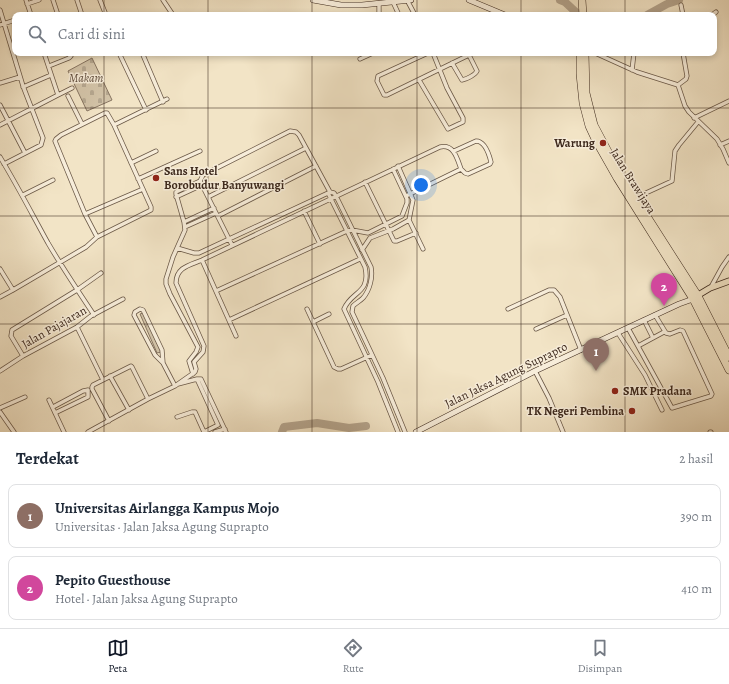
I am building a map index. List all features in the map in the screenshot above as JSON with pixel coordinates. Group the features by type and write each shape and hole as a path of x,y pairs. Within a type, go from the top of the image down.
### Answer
{"highway":[{"path":"582,0 585,12"},
{"path":"585,12 586,0"},
{"name":"Jalan Brawijaya","path":"580,56 581,90 589,126 604,157 696,297 699,310 729,370"},
{"name":"Jalan Brawijaya","path":"585,56 586,93 594,125 651,227"},
{"path":"696,297 729,357"}],"main road":[{"path":"313,0 341,5 362,5 411,0"},
{"path":"469,0 498,12"},
{"path":"696,297 710,288 729,281"},
{"name":"Jalan Jaksa Agung Suprapto","path":"419,431 535,372 696,297"}],"street":[{"path":"30,12 27,2 39,0"},
{"path":"53,0 57,12"},
{"path":"76,0 81,12"},
{"path":"100,0 105,12"},
{"path":"163,0 171,12"},
{"path":"407,0 413,12"},
{"path":"397,1 399,12"},
{"path":"379,3 379,12"},
{"path":"681,5 682,12"},
{"path":"0,10 2,24 12,53"},
{"path":"2,24 12,21"},
{"path":"4,164 41,145 43,138 13,56"},
{"path":"45,56 58,95"},
{"path":"48,66 71,56"},
{"path":"120,56 146,110"},
{"path":"143,56 162,102"},
{"path":"360,59 366,56"},
{"path":"421,56 378,76 377,79 385,95 467,56"},
{"path":"419,80 448,129 451,129 463,122 464,120 447,88 434,56"},
{"path":"452,63 463,80 475,74 477,71 472,56"},
{"path":"602,56 632,70 678,85"},
{"path":"632,70 634,56"},
{"path":"678,85 688,76 684,56"},
{"path":"23,87 51,75"},
{"path":"0,83 20,77"},
{"path":"678,85 685,106 694,118 714,136 729,163"},
{"path":"0,125 72,88"},
{"path":"68,96 82,124"},
{"path":"114,125 167,99"},
{"path":"694,118 729,100"},
{"path":"0,105 25,153"},
{"path":"0,297 86,247 97,237 150,212 152,207 107,113 57,137 55,141 85,214 97,237"},
{"path":"635,198 672,182 675,151 698,122"},
{"path":"193,374 188,361 196,352 198,347 173,300 168,289 166,279 185,227 176,197 176,192 200,180 203,175 290,131 296,132 316,166 358,252 366,272 364,286 347,302 344,309 367,357 398,432"},
{"path":"177,385 196,371 194,362 203,352 204,346 176,283 176,278 179,271 184,267 202,260 440,147 447,146 454,151 465,173 468,174 490,164 490,160 483,143 480,141 476,141 454,151"},
{"path":"720,145 729,141"},
{"path":"208,197 306,148"},
{"path":"131,163 156,151"},
{"path":"138,179 200,151"},
{"path":"0,157 77,290 96,314"},
{"path":"185,227 217,215 316,166"},
{"path":"398,166 413,200 409,220 423,249"},
{"path":"216,291 347,231 352,230 368,233 402,216 407,203 406,196 393,169"},
{"path":"406,196 462,169"},
{"path":"23,196 53,180"},
{"path":"200,180 232,245"},
{"path":"365,182 388,231 395,241 416,233"},
{"path":"176,197 202,185"},
{"path":"85,214 143,189"},
{"path":"177,248 199,253 329,192 334,193 371,267 371,279 364,296 352,309 405,432"},
{"path":"184,222 214,208"},
{"path":"304,211 320,244"},
{"path":"358,252 362,250 370,238 409,220"},
{"path":"368,233 370,238"},
{"path":"710,288 729,258"},
{"path":"229,320 360,259"},
{"path":"202,260 236,336"},
{"path":"0,269 13,290"},
{"path":"23,356 11,336 12,330 77,290 101,273"},
{"path":"508,309 549,290 554,290 560,297 581,350"},
{"path":"173,300 182,296"},
{"name":"Jalan Pajajaran","path":"0,371 23,356 77,327 96,314 124,299"},
{"path":"307,309 332,364 338,369 372,355"},
{"path":"163,363 162,350 143,310 137,310 134,315 155,355 163,363 177,385"},
{"path":"313,322 329,314"},
{"path":"536,329 567,315"},
{"path":"655,315 664,332"},
{"path":"644,320 652,338"},
{"path":"77,327 103,380"},
{"path":"628,328 672,408 711,396 712,394 708,384 682,331 680,330 668,334 664,332 638,346"},
{"path":"618,333 646,375 662,410"},
{"path":"109,421 91,388 93,385 131,366 148,399"},
{"path":"535,372 549,398 563,432"},
{"path":"110,376 128,410"},
{"path":"197,379 218,425 224,430"},
{"path":"88,432 148,399 177,385 197,379 201,379 224,430"},
{"path":"53,407 83,391 88,390 88,396 56,413"},
{"path":"0,408 25,397"},
{"path":"49,400 64,432"},
{"path":"389,411 395,408"},
{"path":"0,412 14,432"},
{"path":"177,417 195,412 204,432 218,425"},
{"path":"215,432 224,430"}],"green space":[{"name":"Makam","path":"92,58 112,100 87,111 68,71"},
{"path":"143,313 161,352 157,353 140,314"}],"waterway":[{"path":"560,0 565,2 576,12"},
{"path":"652,12 667,4 679,0"},
{"path":"282,432 284,427 317,423 349,428 366,426"}],"place":[{"name":"Warung","path":"603,143"},
{"name":"Sans Hotel Borobudur Banyuwangi","path":"156,178"},
{"name":"Pepito Guesthouse","path":"664,306"},
{"name":"Universitas Airlangga Kampus Mojo","path":"596,371"},
{"name":"SMK Pradana","path":"615,391"},
{"name":"TK Negeri Pembina","path":"632,411"}]}
